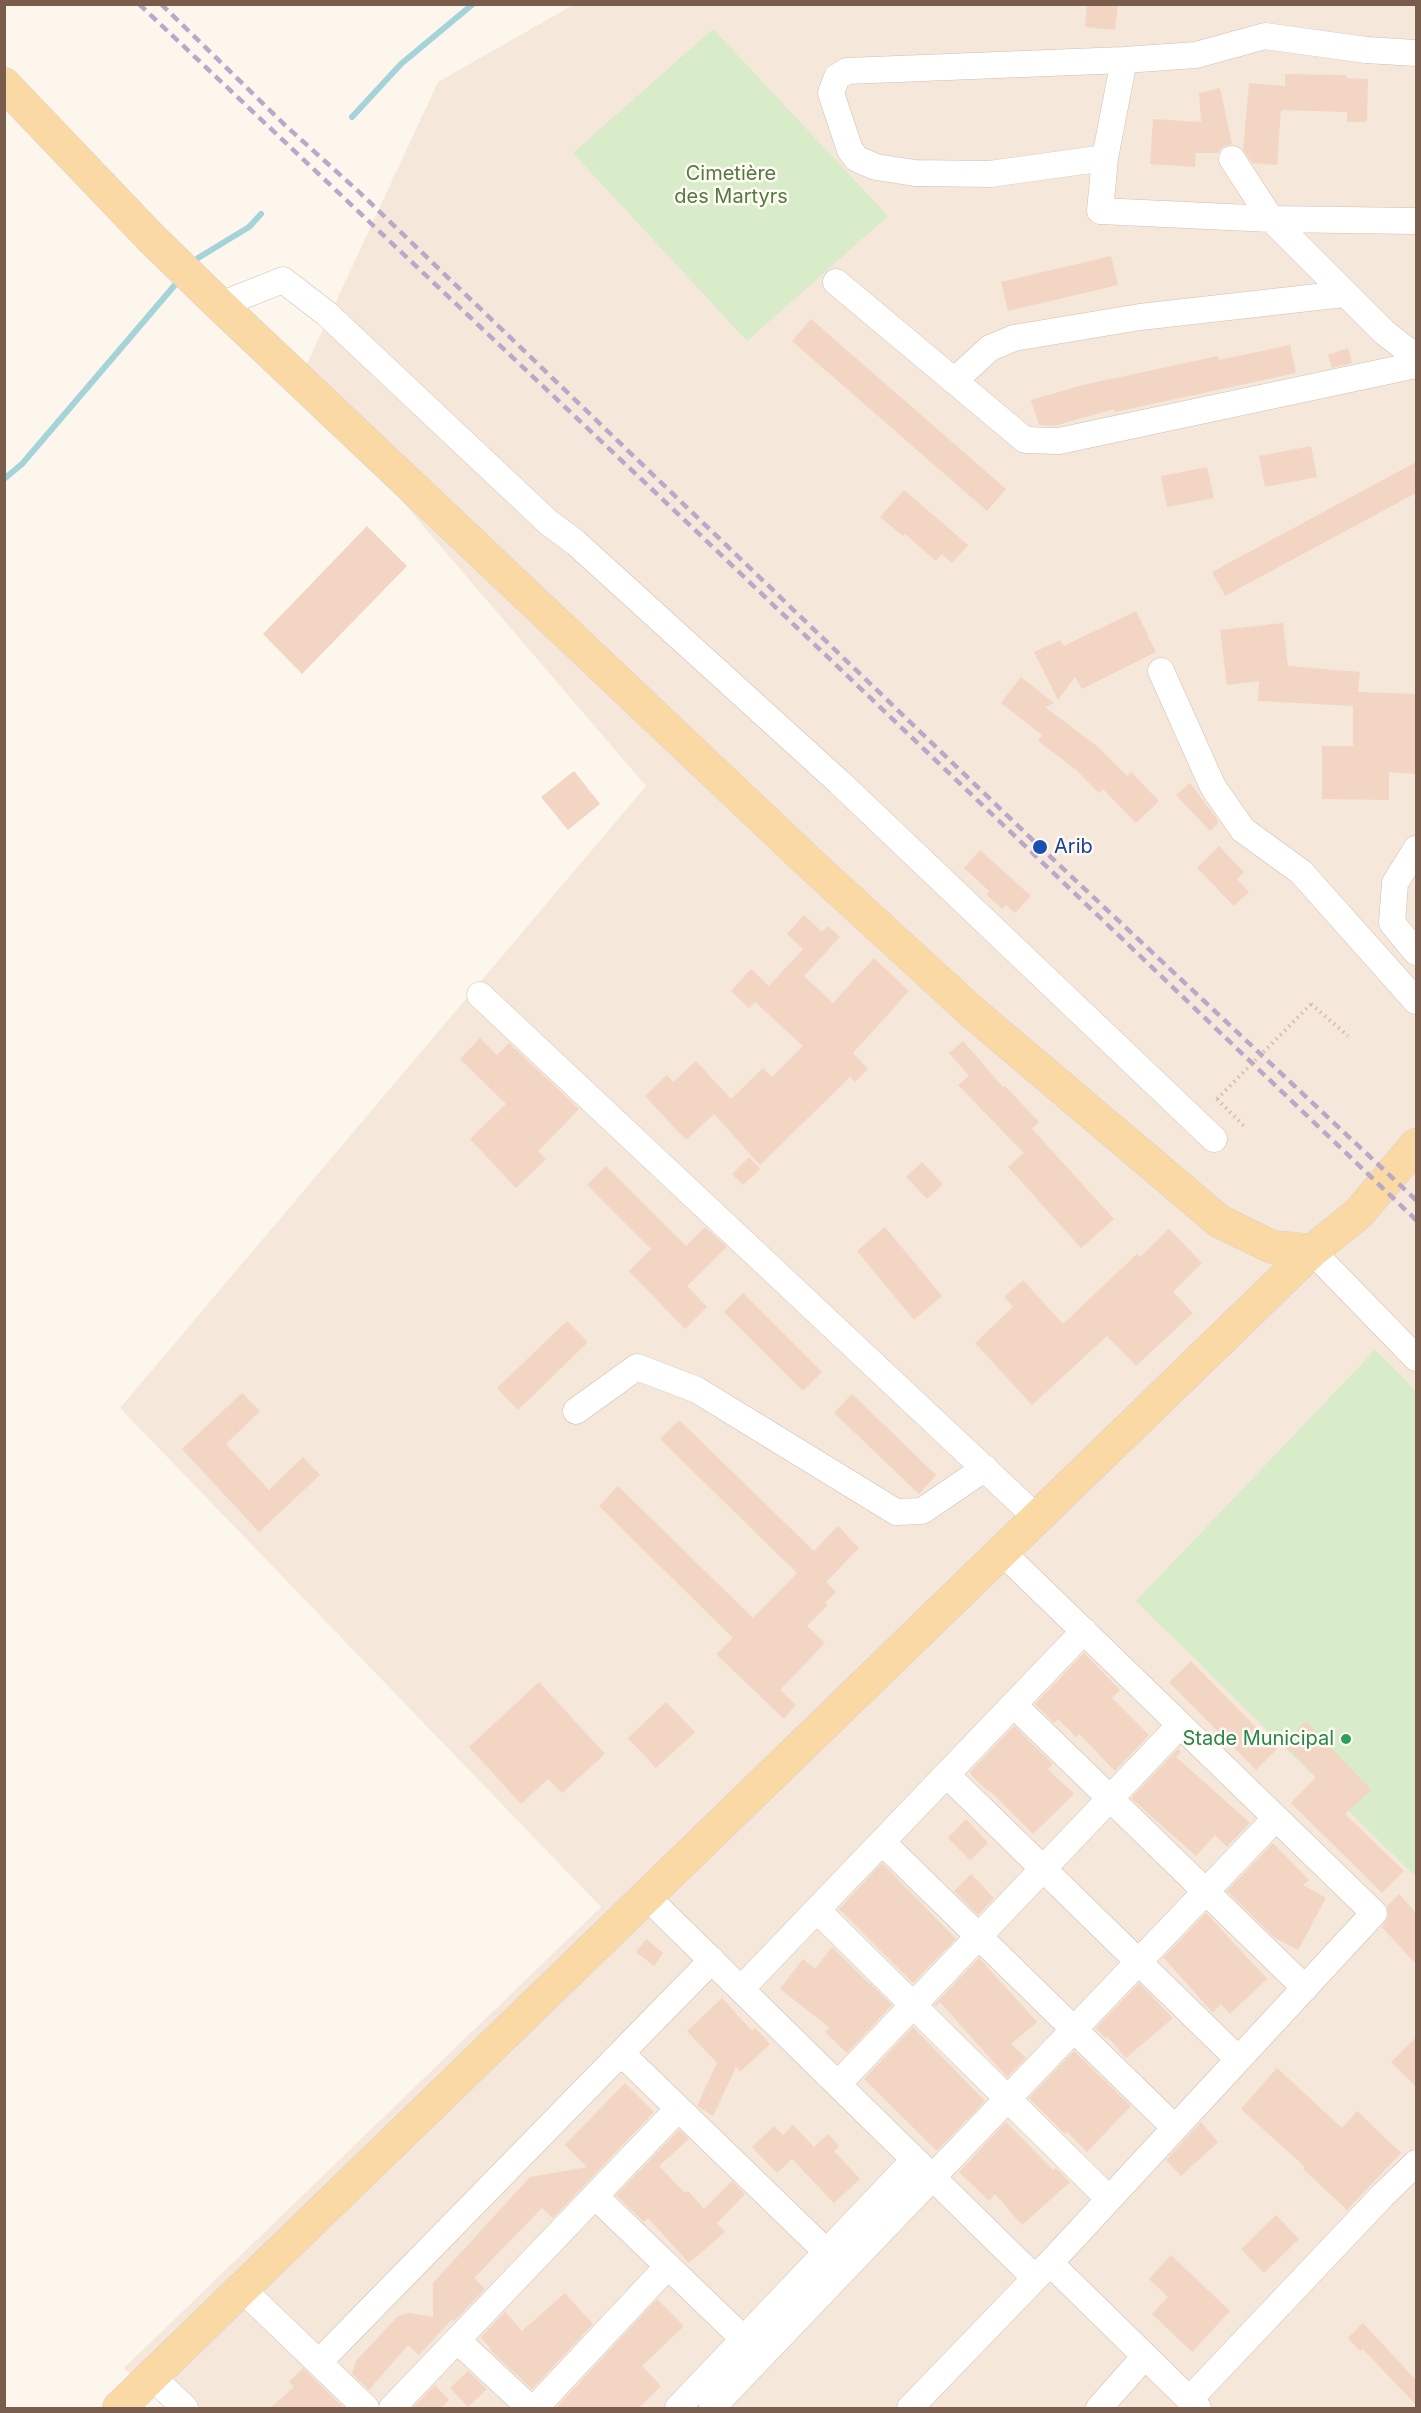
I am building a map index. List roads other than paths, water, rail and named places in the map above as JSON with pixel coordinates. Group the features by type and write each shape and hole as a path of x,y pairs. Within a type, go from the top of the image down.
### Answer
{"main road":[{"path":"4,84 220,305 788,842 989,1027 1219,1221 1272,1247 1312,1251"},
{"path":"119,2409 1312,1251 1359,1213 1416,1145"}],"street":[{"path":"1105,158 990,174 915,173 876,167 857,159 850,150 831,93 837,77 847,71 1196,55 1265,36 1366,50 1416,53"},
{"path":"1124,60 1105,158 1100,211 1271,219 1416,221"},
{"path":"1232,159 1271,219 1384,333 1416,357"},
{"path":"220,305 283,280 327,314 548,522 576,543 839,782 1214,1139"},
{"path":"836,282 1025,441 1059,441 1416,365"},
{"path":"954,381 990,348 1014,338 1140,317 1344,294"},
{"path":"1384,333 1416,332"},
{"path":"1161,671 1213,787 1243,830 1301,872 1416,1001"},
{"path":"1416,849 1395,883 1392,923 1416,952"},
{"path":"480,995 1037,1518"},
{"path":"1312,1251 1416,1358"},
{"path":"576,1411 637,1367 697,1390 896,1512 922,1511 985,1468"},
{"path":"910,2409 1043,2271 1374,1913 1002,1552"},
{"path":"741,1989 1084,1632"},
{"path":"1014,1705 1305,1988"},
{"path":"838,2084 1180,1725"},
{"path":"947,1774 1238,2060"},
{"path":"678,2409 845,2270 1276,1818"},
{"path":"882,1842 1175,2128"},
{"path":"647,1897 933,2178 1145,2356 1194,2404 1374,2204 1416,2163"},
{"path":"817,1910 1109,2199"},
{"path":"319,2362 711,1960"},
{"path":"621,2053 845,2270"},
{"path":"392,2409 678,2109"},
{"path":"712,2409 753,2348 826,2253 914,2160"},
{"path":"595,2196 753,2348"},
{"path":"535,2409 668,2266"},
{"path":"242,2289 366,2409"},
{"path":"458,2340 530,2409"},
{"path":"1099,2409 1145,2356"},
{"path":"152,2377 184,2409"}],"waterway":[{"path":"352,117 401,64 473,4"},
{"path":"192,265 198,258 249,227 261,214"},
{"path":"4,479 22,464 180,279"}],"railway":[{"path":"139,4 695,530 1416,1220"},
{"path":"161,4 1040,847 1416,1200"}],"place":[{"name":"Arib","path":"1040,847"},
{"name":"Stade Municipal","path":"1346,1739"}],"park label":[{"name":"Cimetière des Martyrs","path":"731,186"}]}
